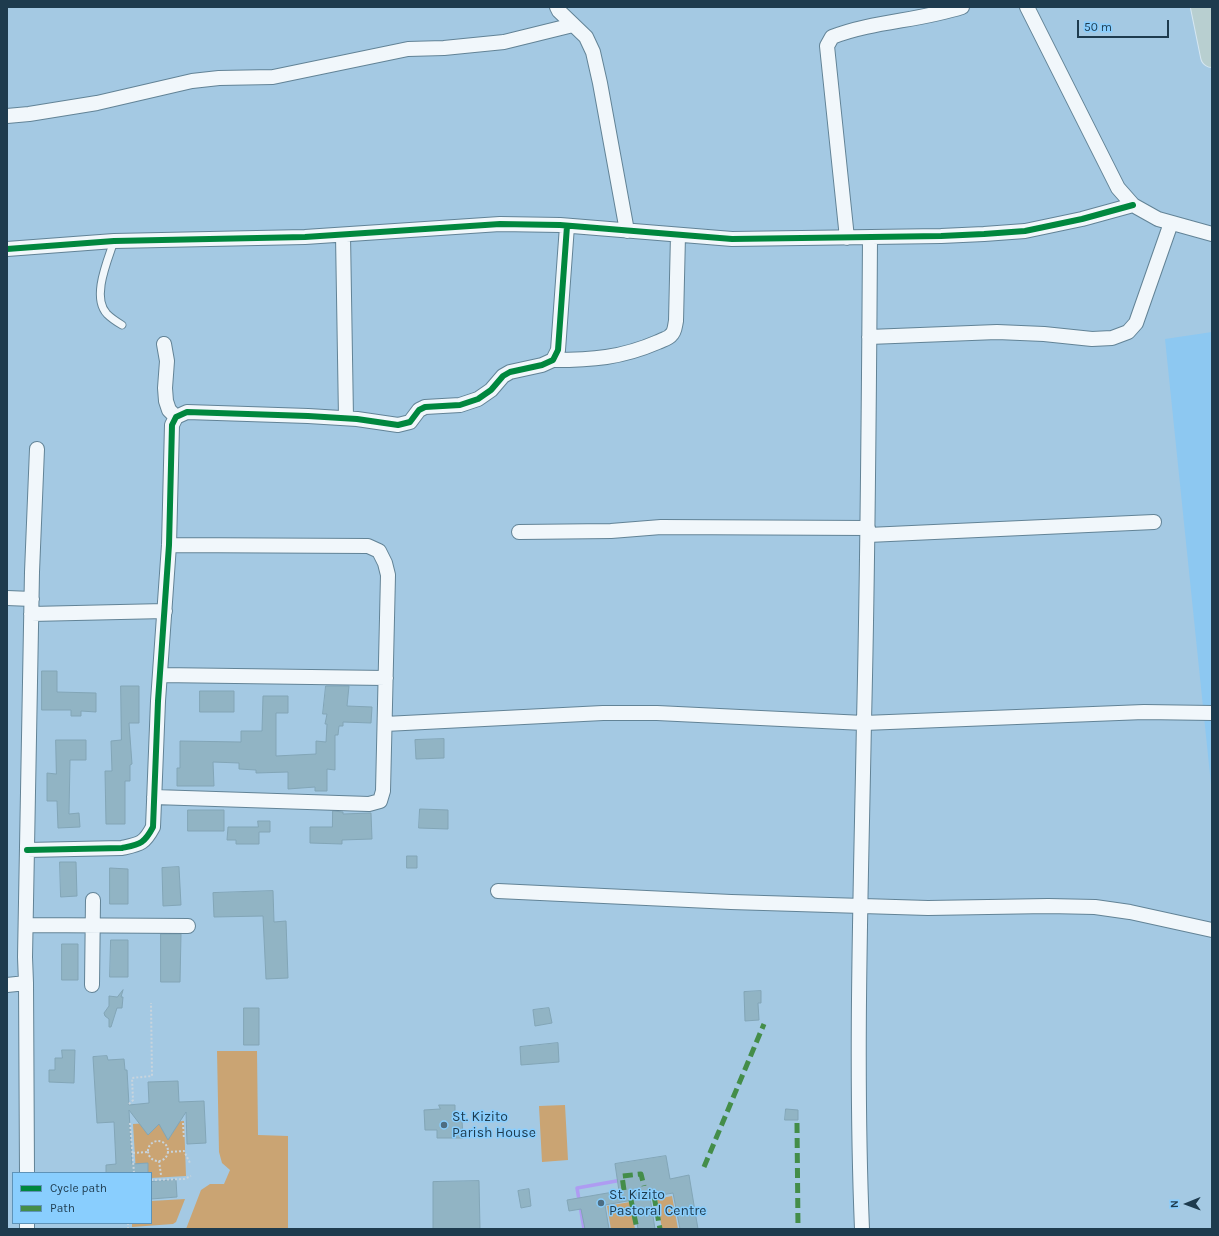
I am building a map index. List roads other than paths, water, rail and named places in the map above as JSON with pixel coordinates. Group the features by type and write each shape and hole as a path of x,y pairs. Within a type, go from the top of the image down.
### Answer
{"highway":[{"path":"1202,7 1212,56"}],"street":[{"path":"557,7 586,37 593,52 602,91 627,231"},
{"path":"847,238 827,46 832,37 842,33 962,7"},
{"path":"1027,7 1118,188 1133,205 1158,219 1212,234"},
{"path":"7,116 97,103 192,81 219,78 273,78 408,49 444,48 504,42 573,25"},
{"path":"7,249 114,241 297,238 500,224 567,226 732,239 870,238 970,235 1025,230 1082,219 1133,205"},
{"path":"869,337 997,332 1044,334 1092,339 1112,338 1128,332 1136,323 1171,223"},
{"path":"553,360 558,350 567,226"},
{"path":"343,235 346,418"},
{"path":"27,850 122,848 137,845 146,839 153,827 160,675 169,545 172,425 176,417 186,412 308,416 346,418 398,425 410,422 419,410 425,407 460,405 478,399 491,390 503,376 510,372 542,365 553,360 584,360 615,356 650,346 671,336 674,331 676,321 678,235"},
{"path":"862,1229 860,1182 859,973 868,531 870,238"},
{"path":"164,344 167,361 165,388 166,401 169,410 176,417"},
{"path":"27,1172 25,957 31,614 37,449"},
{"path":"519,532 610,531 661,527 868,531 1154,522"},
{"path":"154,797 369,804 380,801 383,792 388,575 385,563 379,551 368,546 169,545"},
{"path":"7,598 32,599"},
{"path":"31,614 165,611"},
{"path":"160,675 386,678"},
{"path":"385,724 603,713 657,713 864,723 1144,712 1212,713"},
{"path":"498,891 731,902 928,908 1048,906 1095,907 1130,912 1212,930"},
{"path":"92,985 93,900"},
{"path":"26,925 188,926"},
{"path":"7,985 26,984"}],"lane":[{"path":"114,241 100,290 100,302 106,313 122,325"}],"waterway":[{"path":"584,1229 577,1188 622,1180"}],"place":[{"name":"St. Kizito Parish House","path":"444,1125"},
{"name":"St. Kizito Pastoral Centre","path":"601,1203"}]}
